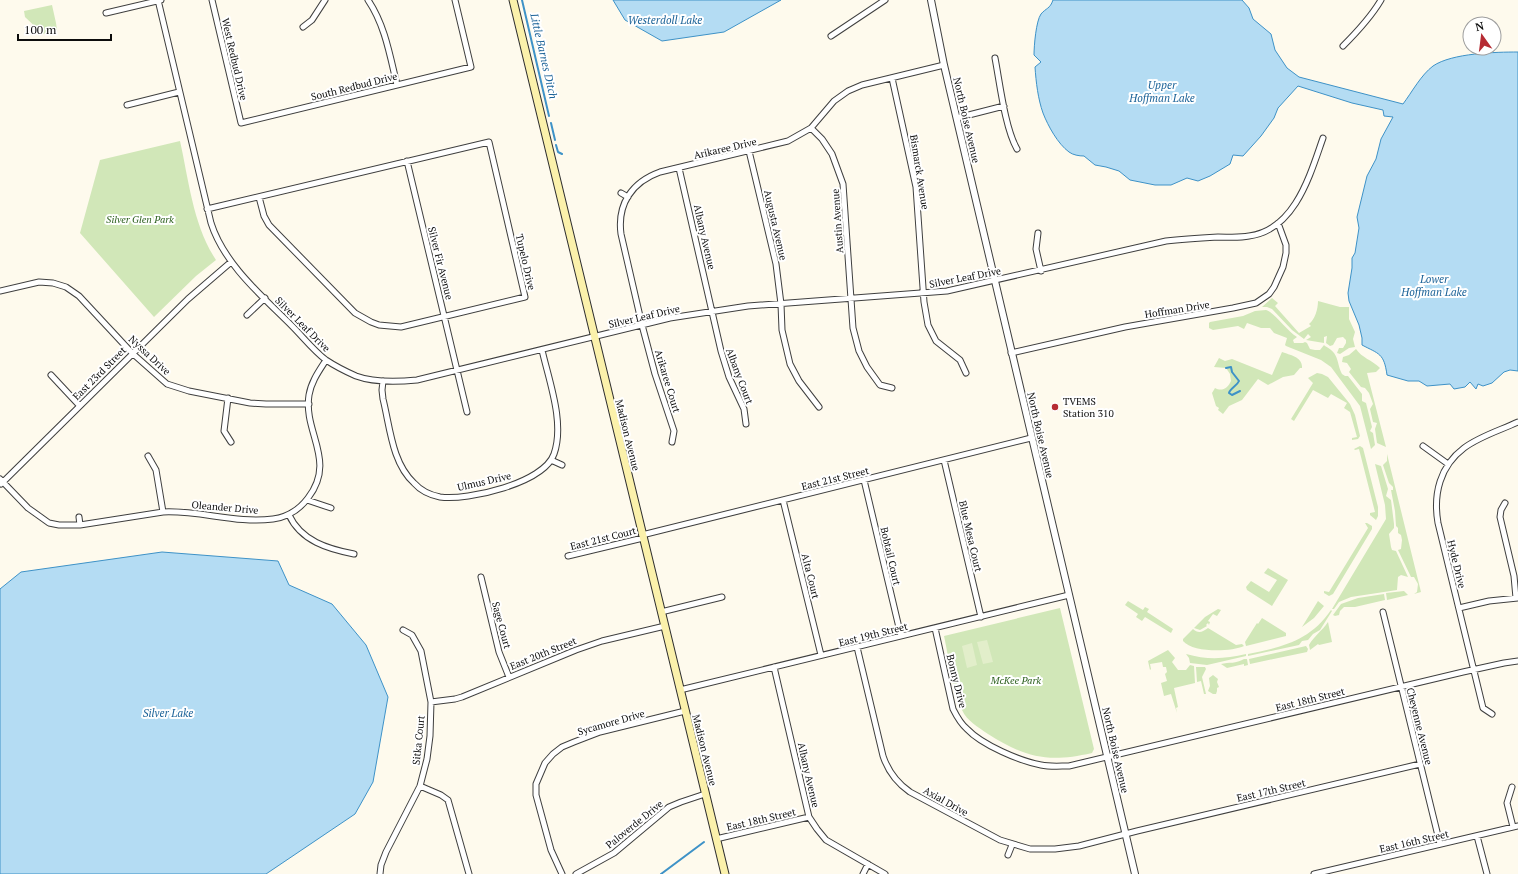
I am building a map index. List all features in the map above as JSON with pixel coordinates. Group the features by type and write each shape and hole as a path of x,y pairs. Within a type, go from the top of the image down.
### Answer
{"main road":[{"name":"Madison Avenue","path":"513,0 725,874"}],"street":[{"path":"106,13 159,0"},
{"name":"Silver Leaf Drive","path":"159,0 207,209 213,231 221,247 231,262 264,298 326,360 356,376 383,381 400,382 417,380 670,318 748,306 923,294 960,289 1166,241 1250,236 1267,230 1278,223 1299,199 1323,138"},
{"name":"West Redbud Drive","path":"212,0 241,122"},
{"path":"303,27 312,20 324,0"},
{"path":"368,0 384,33 396,85"},
{"name":"South Redbud Drive","path":"241,122 471,67 455,0"},
{"path":"831,36 885,0"},
{"name":"North Boise Avenue","path":"931,0 944,65 1011,353 1135,874"},
{"path":"1342,46 1355,34 1382,0"},
{"path":"995,58 1004,106 1013,142 1017,149"},
{"name":"Arikaree Drive","path":"642,325 620,228 622,213 628,197 633,189 650,176 788,141 811,128 834,101 843,94 862,85 944,65"},
{"name":"Bismarck Avenue","path":"892,78 916,187 923,294 930,330 940,346 960,360 966,373"},
{"path":"127,105 179,92"},
{"path":"957,118 1004,106"},
{"name":"Austin Avenue","path":"811,128 822,139 832,154 843,184 853,328 856,343 862,359 880,385 892,388"},
{"name":"Tupelo Drive","path":"207,209 488,142 525,297 401,327 379,325 355,313 269,224 264,216 259,197"},
{"name":"Augusta Avenue","path":"749,152 776,264 781,304 782,330 790,364 802,385 819,407"},
{"name":"Silver Fir Avenue","path":"408,161 467,412"},
{"name":"Albany Avenue","path":"679,168 713,311"},
{"path":"621,193 628,197"},
{"name":"Hoffman Drive","path":"1011,353 1125,326 1256,303 1269,294 1284,267 1286,245 1278,223"},
{"path":"1038,233 1036,249 1041,271"},
{"name":"East 23rd Street","path":"1,482 188,299 231,262"},
{"name":"Nyssa Drive","path":"0,291 38,282 53,283 66,287 79,296 132,353 167,384 228,398 266,404 309,404"},
{"path":"247,315 264,298"},
{"name":"Albany Court","path":"713,311 721,351 729,378 744,409 746,424"},
{"name":"Arikaree Court","path":"642,325 655,374 674,431 672,442"},
{"path":"542,350 558,422 558,438 551,460 562,465"},
{"name":"Oleander Drive","path":"1,482 28,508 49,523 59,525 80,525 176,511 265,520 289,515 302,506 316,485 320,467 320,454 309,412 309,396 314,380 326,360"},
{"path":"51,375 80,405"},
{"name":"Ulmus Drive","path":"383,381 383,399 396,454 407,476 424,492 431,495 448,498 482,493 512,485 529,478 551,460"},
{"path":"228,398 224,431 231,442"},
{"path":"1423,446 1448,464 1455,456 1472,443 1518,422"},
{"name":"East 21st Street","path":"643,537 783,500 1031,438"},
{"path":"148,456 156,470 163,512"},
{"name":"Blue Mesa Court","path":"944,460 981,617"},
{"name":"Hyde Drive","path":"1448,464 1437,488 1435,506 1483,708 1492,714"},
{"name":"Bobtail Court","path":"864,480 901,636"},
{"path":"307,500 331,508"},
{"name":"Alta Court","path":"783,500 821,655"},
{"path":"1459,608 1489,601 1517,598 1514,576 1500,518 1501,510 1505,504"},
{"path":"289,515 298,529 311,541 339,551 354,554"},
{"path":"79,517 80,525"},
{"name":"East 21st Court","path":"568,556 643,537"},
{"name":"Sage Court","path":"480,577 499,652 509,677"},
{"name":"East 19th Street","path":"680,690 1069,595"},
{"path":"661,612 722,597"},
{"name":"Cheyenne Avenue","path":"1383,612 1440,844"},
{"name":"East 20th Street","path":"431,702 455,699 602,641 664,626"},
{"name":"Bonny Drive","path":"935,628 953,709 957,717 974,735 1012,756 1041,765 1069,766 1108,757"},
{"name":"Sitka Court","path":"380,874 381,865 386,852 420,786 427,759 430,736 431,702 421,651 412,635 403,630"},
{"name":"Axial Drive","path":"857,647 886,765 893,777 911,793 979,830 1012,844 1030,849 1066,849 1125,834"},
{"name":"East 18th Street","path":"1108,757 1401,686 1504,662 1518,661"},
{"name":"Albany Avenue","path":"774,667 809,817 826,840 885,874"},
{"name":"Sycamore Drive","path":"562,874 551,850 536,795 536,784 545,763 562,747 581,739 600,732 685,711"},
{"name":"East 17th Street","path":"1125,834 1420,764"},
{"path":"420,786 441,795 448,800 469,874"},
{"path":"1512,787 1507,803 1515,827"},
{"name":"Paloverde Drive","path":"576,874 614,853 669,807 706,794"},
{"name":"East 18th Street","path":"716,839 809,817"},
{"name":"East 16th Street","path":"1314,874 1515,827"},
{"path":"1477,836 1487,874"},
{"path":"1008,855 1012,844"},
{"path":"863,874 868,864"}],"green space":[{"path":"52,5 57,30 43,34 25,17 24,11"},
{"name":"Silver Glen Park","path":"180,141 197,218 208,246 216,260 196,276 154,317 80,233 100,160"},
{"path":"1272,298 1278,303 1275,306 1299,333 1311,326 1309,324 1316,314 1318,301 1340,307 1349,307 1349,319 1355,332 1353,339 1355,347 1349,348 1340,354 1337,353 1339,348 1343,348 1346,343 1346,340 1343,337 1337,338 1333,345 1330,346 1326,343 1327,336 1324,337 1324,343 1306,340 1311,337 1308,334 1304,339 1292,330 1272,309 1262,307"},
{"path":"1266,310 1273,314 1289,331 1297,337 1293,340 1294,343 1305,342 1310,349 1315,350 1320,350 1324,345 1333,352 1337,358 1342,374 1348,376 1362,394 1362,401 1366,403 1372,427 1370,431 1373,433 1375,445 1371,449 1360,406 1331,367 1321,360 1286,346 1287,338 1274,333 1270,328 1261,328 1247,323 1244,329 1238,326 1213,330 1209,328 1210,322 1243,316 1255,311"},
{"path":"1356,349 1361,355 1380,368 1376,372 1367,373 1386,447 1377,443 1375,429 1377,423 1373,422 1370,409 1373,404 1369,393 1365,388 1361,387 1349,372 1351,369 1347,363 1342,362 1343,357 1349,355"},
{"path":"1282,352 1292,355 1298,359 1302,364 1302,368 1300,368 1294,375 1283,377 1268,385 1258,379 1242,400 1229,406 1223,414 1218,410 1219,408 1216,406 1212,393 1215,388 1220,390 1224,389 1231,381 1230,374 1226,368 1214,367 1219,358 1225,361 1232,359 1272,375"},
{"path":"1317,373 1328,377 1350,404 1355,415 1360,436 1358,439 1352,440 1352,438 1357,437 1350,412 1344,408 1347,403 1331,394 1328,398 1313,390 1294,421 1291,419 1313,383 1308,378"},
{"path":"1360,446 1363,448 1378,507 1378,516 1376,520 1370,515 1370,513 1375,512 1359,449 1354,449"},
{"path":"1387,454 1421,592 1414,594 1417,592 1418,584 1414,577 1411,577 1398,550 1401,549 1402,540 1396,526 1391,490 1393,490 1393,487 1389,483 1383,465 1387,461"},
{"path":"1375,464 1381,466 1388,489 1386,496 1391,500 1394,528 1389,534 1391,547 1392,550 1396,551 1408,577 1401,575 1398,577 1397,590 1351,597 1339,602 1334,609 1332,609 1386,519 1385,505"},
{"path":"1365,523 1372,526 1372,529 1333,594 1329,596 1324,593 1324,591 1329,592 1368,528"},
{"path":"1268,568 1288,580 1272,606 1247,590 1246,587 1251,581 1269,592 1277,580 1264,573"},
{"path":"1404,591 1408,595 1387,600 1386,593"},
{"path":"1384,594 1385,600 1355,607 1344,607 1340,611 1339,615 1333,615 1341,604 1358,598"},
{"path":"1128,601 1143,610 1145,607 1149,609 1147,612 1173,629 1171,633 1145,617 1142,621 1136,617 1138,614 1125,605"},
{"path":"1318,601 1324,606 1314,618 1302,627"},
{"name":"McKee Park","path":"1060,608 1094,749 1092,753 1063,758 1050,758 1026,753 1002,742 973,724 964,714 951,674 944,636"},
{"path":"1218,609 1221,610 1217,616 1213,614 1208,621 1210,622 1209,625 1208,623 1206,625 1207,626 1200,630 1194,628 1205,617"},
{"path":"1331,610 1332,611 1320,630 1313,634 1308,640 1302,641 1299,645 1248,656 1248,654 1272,649 1304,636 1323,621"},
{"path":"1262,618 1286,633 1286,636 1246,646 1245,642"},
{"path":"1328,622 1332,642 1318,644 1310,650 1309,645"},
{"path":"1208,628 1236,645 1242,644 1244,646 1222,650 1212,650 1195,648 1183,641 1183,639 1193,629 1200,632"},
{"path":"987,640 993,662 983,664 977,642"},
{"path":"972,643 977,665 967,668 962,646"},
{"path":"1306,646 1308,649 1307,652 1250,664 1249,659"},
{"path":"1168,650 1175,658 1172,662 1178,670 1186,670 1190,665 1194,666 1195,683 1174,688 1178,707 1176,708 1177,713 1171,694 1164,696 1161,683 1167,681 1165,674 1167,672 1166,667 1163,667 1162,662 1150,664 1150,670 1148,661"},
{"path":"1186,654 1209,658 1223,658 1246,654 1246,656 1207,665 1190,663"},
{"path":"1247,659 1248,665 1244,666 1244,664 1227,668 1221,664 1241,661"},
{"path":"1196,667 1205,667 1206,669 1202,677 1206,694 1204,694 1201,681 1197,682"},
{"path":"1213,675 1218,679 1217,682 1219,687 1217,688 1216,694 1208,691 1210,686 1209,678"}],"water":[{"name":"Westerdoll Lake","path":"613,0 781,0 724,32 662,41 625,20"},
{"path":"1053,0 1242,0 1249,8 1253,19 1271,34 1275,50 1287,68 1299,77 1403,104 1425,74 1433,66 1441,62 1462,56 1502,56 1502,52 1518,52 1518,371 1510,370 1504,372 1492,383 1483,386 1478,384 1476,389 1470,382 1465,387 1454,389 1450,384 1427,386 1419,381 1408,381 1387,375 1384,362 1380,355 1362,345 1359,325 1349,301 1348,293 1352,258 1355,253 1359,228 1357,217 1367,176 1376,159 1381,139 1393,117 1384,116 1383,110 1352,103 1298,86 1278,108 1274,118 1261,136 1243,156 1233,155 1230,164 1210,176 1198,181 1187,178 1171,185 1155,185 1130,180 1119,171 1095,165 1084,156 1069,152 1057,140 1045,118 1041,108 1035,67 1041,62 1034,55 1034,46 1039,17 1051,5"},
{"name":"Silver Lake","path":"162,552 278,561 289,585 332,604 366,645 388,697 373,782 355,814 266,874 0,874 0,589 21,572"}],"waterway":[{"name":"Little Barnes Ditch","path":"522,0 549,116"},
{"name":"Little Barnes Ditch","path":"551,123 555,140"},
{"name":"Little Barnes Ditch","path":"556,145 558,152 562,154"},
{"path":"1226,368 1231,367 1232,372 1239,381 1229,393 1232,395 1240,391"},
{"name":"Little Barnes Ditch","path":"661,874 704,842"}],"place":[{"name":"TVEMS Station 310","path":"1055,407"}],"water label":[{"name":"Upper Hoffman Lake","path":"1162,91"},
{"name":"Lower Hoffman Lake","path":"1434,285"}]}
